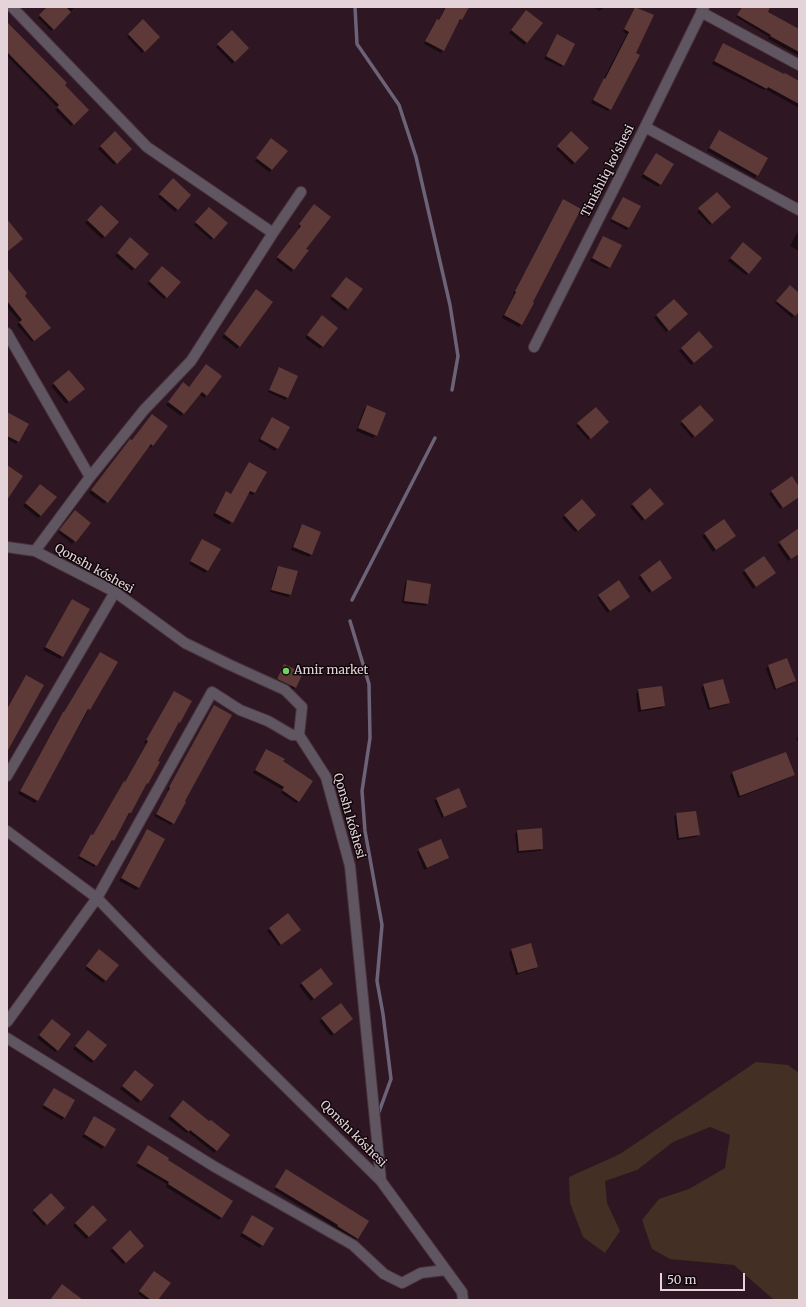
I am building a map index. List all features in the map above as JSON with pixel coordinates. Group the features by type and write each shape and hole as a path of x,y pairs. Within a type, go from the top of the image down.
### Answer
{"street":[{"path":"17,9 147,147 273,234"},
{"path":"702,10 799,65"},
{"name":"Tinishliq ko'shesi","path":"534,347 702,10"},
{"path":"645,127 799,210"},
{"path":"35,551 90,477 144,410 191,361 301,192"},
{"path":"7,334 90,477"},
{"name":"Qonshı kóshesi","path":"7,547 35,551 115,592 185,643 284,690 302,707 299,735 326,777 350,866 381,1181"},
{"path":"7,776 115,592"},
{"path":"7,1022 97,898 212,692 240,710 268,721 292,735 299,735"},
{"name":"Qonshı kóshesi","path":"7,830 97,898 153,956 381,1181 462,1292 463,1300"},
{"path":"7,1038 215,1168 353,1245 384,1274 402,1283 421,1273 445,1270"}],"shaded area":[{"path":"756,1062 788,1065 799,1073 799,1300 774,1300 734,1265 670,1259 652,1249 642,1220 659,1199 689,1189 725,1168 730,1135 710,1127 673,1142 637,1170 605,1181 607,1203 620,1231 605,1253 583,1237 570,1203 569,1177 620,1154"}],"building":[{"path":"47,7 66,7 71,12 54,30 39,15"},
{"path":"446,7 469,7 462,20 460,19 444,51 425,41 437,19 439,20"},
{"path":"635,7 654,15 636,53 640,55 611,110 593,100 629,32 624,29"},
{"path":"742,7 770,7 768,12 799,29 799,52 737,15"},
{"path":"526,10 543,23 527,43 511,30"},
{"path":"143,19 160,37 145,52 128,34"},
{"path":"7,22 67,83 65,85 89,110 74,125 57,107 59,105 7,52"},
{"path":"232,30 249,48 235,62 217,44"},
{"path":"557,34 575,44 564,66 546,56"},
{"path":"723,43 799,81 799,104 714,61"},
{"path":"719,130 768,158 758,176 709,148"},
{"path":"115,131 132,149 117,164 100,146"},
{"path":"571,131 589,148 575,163 557,146"},
{"path":"271,138 288,151 272,170 256,158"},
{"path":"656,153 674,164 661,185 643,174"},
{"path":"173,178 191,195 178,210 159,194"},
{"path":"717,192 731,207 712,224 698,208"},
{"path":"623,197 641,206 629,228 611,219"},
{"path":"563,199 581,209 522,325 504,315"},
{"path":"314,204 331,217 306,249 309,250 294,270 277,257 301,226 299,224"},
{"path":"101,205 119,222 105,237 87,220"},
{"path":"209,207 228,223 214,239 195,222"},
{"path":"7,219 23,239 7,252"},
{"path":"603,236 622,245 610,268 592,258"},
{"path":"130,237 149,254 135,269 117,253"},
{"path":"743,242 762,258 749,274 730,258"},
{"path":"162,266 181,282 167,298 149,281"},
{"path":"7,268 27,293 25,296 51,328 34,341 19,322 22,320 7,301"},
{"path":"346,277 363,289 348,309 331,296"},
{"path":"790,285 799,293 799,312 795,316 776,301"},
{"path":"256,289 273,302 240,347 224,334"},
{"path":"674,299 688,314 669,331 656,315"},
{"path":"322,315 338,328 323,347 307,335"},
{"path":"699,331 713,347 694,363 681,348"},
{"path":"206,364 222,376 207,396 202,392 184,414 168,402 183,382 189,387"},
{"path":"279,367 298,376 288,398 269,390"},
{"path":"69,370 85,389 69,402 53,383"},
{"path":"367,405 386,413 377,436 358,428"},
{"path":"700,405 714,420 695,437 681,421"},
{"path":"596,407 609,422 591,439 577,423"},
{"path":"7,412 29,424 19,442 7,436"},
{"path":"152,414 168,426 153,446 151,444 108,503 91,490 130,439 132,440"},
{"path":"272,417 290,427 278,449 260,439"},
{"path":"249,462 267,472 255,493 250,491 233,523 215,513 226,491 231,494"},
{"path":"7,465 23,476 7,500"},
{"path":"792,476 799,487 799,497 783,508 771,491"},
{"path":"40,484 57,497 41,516 25,503"},
{"path":"650,488 664,504 645,520 632,504"},
{"path":"582,499 596,515 578,531 564,515"},
{"path":"75,510 91,523 76,542 59,530"},
{"path":"724,519 736,536 716,550 704,533"},
{"path":"302,524 321,532 312,555 293,547"},
{"path":"799,528 799,554 791,559 779,542"},
{"path":"202,539 221,549 208,571 190,561"},
{"path":"764,556 776,573 756,587 744,570"},
{"path":"660,560 672,578 652,592 640,575"},
{"path":"278,566 298,571 291,595 271,590"},
{"path":"407,580 431,584 428,604 404,601"},
{"path":"619,580 630,597 610,611 598,595"},
{"path":"72,599 90,609 63,657 45,647"},
{"path":"100,652 118,662 90,710 88,709 38,801 20,791 63,712"},
{"path":"787,658 796,681 776,689 768,665"},
{"path":"284,664 303,673 296,688 277,679"},
{"path":"26,675 44,685 7,752 7,709"},
{"path":"723,679 730,703 710,708 703,684"},
{"path":"662,686 665,706 641,710 638,689"},
{"path":"174,691 192,701 158,761 160,762 148,784 147,783 131,813 129,813 114,841 112,840 97,866 79,856 91,834 93,835 124,781 125,782 148,741 146,740"},
{"path":"214,705 232,715 174,824 156,814 170,788 169,787"},
{"path":"266,749 285,759 283,761 313,781 299,802 282,790 284,787 255,770"},
{"path":"786,752 795,775 740,796 732,772"},
{"path":"459,788 467,807 444,817 436,798"},
{"path":"696,811 700,835 679,838 676,813"},
{"path":"542,828 543,849 519,851 517,830"},
{"path":"147,829 165,839 139,888 121,878"},
{"path":"441,839 449,858 427,868 418,849"},
{"path":"288,913 301,930 281,945 269,928"},
{"path":"531,943 538,967 518,973 511,949"},
{"path":"99,949 119,965 106,981 86,966"},
{"path":"321,968 333,984 314,999 301,983"},
{"path":"341,1003 353,1019 334,1034 321,1018"},
{"path":"52,1019 71,1034 58,1051 39,1035"},
{"path":"88,1030 107,1045 94,1061 75,1046"},
{"path":"135,1070 154,1085 141,1101 122,1086"},
{"path":"54,1088 75,1100 65,1118 43,1105"},
{"path":"183,1100 209,1121 211,1120 230,1135 217,1151 190,1130 189,1132 170,1116"},
{"path":"94,1116 116,1129 105,1147 84,1134"},
{"path":"148,1145 169,1158 168,1160 233,1201 222,1218 168,1184 169,1182 137,1163"},
{"path":"286,1169 369,1221 358,1239 337,1226 338,1225 275,1187"},
{"path":"51,1193 65,1208 47,1225 33,1210"},
{"path":"93,1205 107,1220 89,1237 75,1223"},
{"path":"252,1215 274,1228 263,1246 242,1233"},
{"path":"130,1230 144,1246 126,1263 112,1248"},
{"path":"154,1271 171,1283 158,1300 151,1300 139,1291"},
{"path":"62,1284 83,1300 50,1300"}],"waterway":[{"path":"355,7 357,44 399,105 416,157 450,305 458,356 452,390"},
{"path":"352,600 435,438"},
{"path":"350,621 369,684 370,738 362,791 365,831 382,925 377,981 383,1014 391,1079 379,1112"}],"place":[{"name":"Amir market","path":"286,671"}]}
